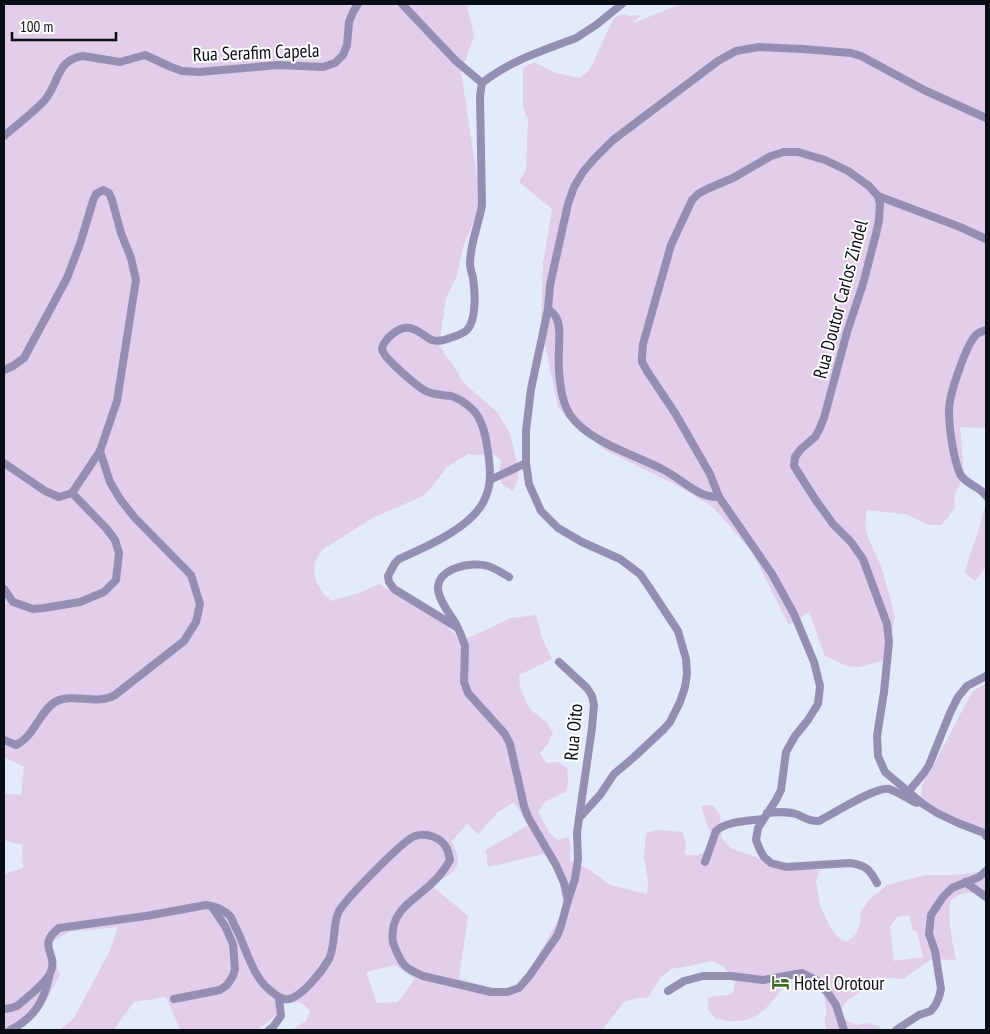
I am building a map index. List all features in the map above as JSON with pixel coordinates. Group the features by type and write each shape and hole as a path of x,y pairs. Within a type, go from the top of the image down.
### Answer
{"street":[{"name":"Rua Serafim Capela","path":"4,136 44,102 61,69 77,56 120,62 145,55 171,67 199,72 278,65 323,67 335,63 343,55 347,45 349,22 358,4"},
{"path":"402,4 456,61 482,83"},
{"path":"458,628 394,589 389,582 388,576 399,559 435,542 464,524 480,508 486,497 490,480 487,444 481,421 474,410 463,402 452,396 427,392 409,379 383,353 383,344 394,332 403,327 416,330 428,338 445,340 458,336 468,329 472,322 474,307 473,278 470,261 482,205 480,96 482,83 505,66 576,38 622,4"},
{"path":"579,818 600,795 614,774 670,722 680,702 684,687 686,659 678,631 640,574 620,559 582,542 558,528 541,511 529,484 526,463 526,431 531,389 548,309 550,285 568,204 574,187 583,172 613,140 710,66 736,51 759,47 851,53 861,56 924,90 986,118"},
{"name":"Rua Doutor Carlos Zindel","path":"877,883 872,873 859,864 786,867 771,863 760,850 756,840 758,828 776,800 780,790 786,752 818,704 820,686 814,662 794,614 772,574 719,497 710,474 675,413 642,362 643,344 671,245 692,200 707,189 733,178 771,156 784,152 798,152 825,160 848,171 862,180 878,196 880,204 879,220 863,284 847,332 824,418 815,437 795,457 794,466 815,499 833,524 851,542 868,569 886,624 889,642 877,736 878,756 886,772 908,792"},
{"path":"4,370 14,366 24,358 67,278 96,194 103,190 109,193 131,258 136,280 117,401 100,451 72,493 59,497 45,491 4,463"},
{"path":"878,196 986,239"},
{"path":"548,309 557,320 559,336 558,370 562,392 570,414 589,433 663,469 699,493 719,497"},
{"path":"984,493 967,482 960,472 950,430 949,408 954,386 972,340 981,331 986,330"},
{"path":"4,740 16,745 23,742 54,702 64,699 103,700 109,698 184,641 196,622 200,604 191,575 135,518 120,499 110,482 100,451"},
{"path":"490,480 526,463"},
{"path":"4,589 13,602 33,609 80,602 104,592 116,580 119,553 115,540 72,493"},
{"path":"509,577 489,566 477,564 464,565 445,574 438,583 438,592 462,635 465,646 464,682 468,694 505,734 510,744 524,806 556,866 564,884 568,900"},
{"name":"Rua Oito","path":"280,998 289,999 298,995 312,982 329,958 336,919 343,906 372,873 414,836 428,835 440,840 447,848 450,860 442,874 406,905 394,920 392,941 402,964 424,976 491,992 507,992 519,988 530,975 562,926 575,879 578,859 577,833 592,728 594,706 592,696 587,688 560,662"},
{"path":"986,676 963,690 950,713 929,765 908,792 923,804 951,820 984,833 986,836"},
{"path":"705,862 716,831 719,828 732,824 782,812 814,822 819,821 874,792 884,789 891,790 914,802 923,804"},
{"path":"896,1030 931,1011 939,997 940,989 935,951 929,934 931,915 943,897 952,888 979,877 986,871"},
{"path":"965,882 986,897"},
{"path":"10,1030 30,1018 38,1007 52,970 48,940 59,928 146,916 197,906 211,906 230,917 254,971 266,987 280,998 281,1016 269,1030"},
{"path":"174,999 220,990 228,985 233,976 235,969 233,944 225,926 211,906"},
{"path":"668,991 684,981 702,976 731,976 763,980 802,973 816,980 828,993 836,1005 844,1030"},
{"path":"4,1009 17,1006 49,977"}],"shaded area":[{"path":"4,4 467,4 474,37 461,71 480,198 479,210 464,244 456,278 446,299 439,344 464,383 498,413 510,434 518,468 518,480 513,491 502,484 499,472 501,461 493,454 468,454 447,467 431,488 421,497 374,517 322,550 315,562 314,573 317,583 331,601 356,594 379,584 440,620 457,637 468,638 511,618 536,615 542,638 552,659 519,675 520,688 530,709 547,723 553,733 548,744 540,753 546,763 558,762 567,768 568,780 567,791 545,802 538,812 549,832 558,840 569,837 571,848 570,860 590,870 610,885 647,894 648,881 644,857 646,833 657,830 682,832 686,843 685,855 695,855 705,851 712,839 701,806 712,805 720,814 721,837 730,848 758,858 768,864 820,870 816,881 820,905 837,937 847,942 856,934 860,923 861,911 868,901 887,885 926,875 950,875 986,870 986,897 976,893 963,893 950,901 950,924 956,960 932,959 903,979 880,979 848,1000 841,1009 845,1020 856,1025 868,1023 880,1027 881,1030 827,1030 825,1026 826,1005 822,992 813,984 792,976 770,1004 756,1016 740,1021 716,1019 708,1009 708,997 733,994 735,982 723,966 712,961 671,969 661,977 648,998 636,998 624,1002 602,1030 292,1030 306,1021 310,1010 300,1002 278,1004 278,1014 257,1030 180,1030 166,997 134,1002 115,1030 60,1030 74,1018 110,950 118,927 69,932 54,941 51,951 60,975 41,1010 16,1030 4,1030 4,874 23,868 22,845 4,840 4,793 21,795 24,767 4,757","holes":["514,802 528,825 486,850 488,867 544,854 549,858 560,881 563,906 559,918 525,979 511,989 499,989 459,979 468,916 432,886 447,877 456,868 458,858 452,841 467,824 478,834 498,812","909,915 913,931 917,931 923,957 894,961 890,927 897,917","395,965 415,979 398,1002 377,1003 366,972"]},
{"path":"682,4 986,4 986,428 960,427 964,474 954,496 955,507 941,525 929,525 905,514 867,510 865,525 868,537 882,569 895,617 888,651 882,661 859,667 847,666 825,656 809,612 789,625 752,552 713,507 676,485 605,450 575,425 558,407 541,326 543,263 552,209 519,182 526,170 528,119 523,108 523,68 534,62 556,73 579,78 589,71 614,18 622,14 629,16 641,15 633,23"},
{"path":"986,502 986,567 975,581 965,573"},
{"path":"986,683 986,833 929,807 921,797 922,785 972,692"}],"place":[{"name":"Hotel Orotour","path":"780,983"}]}
